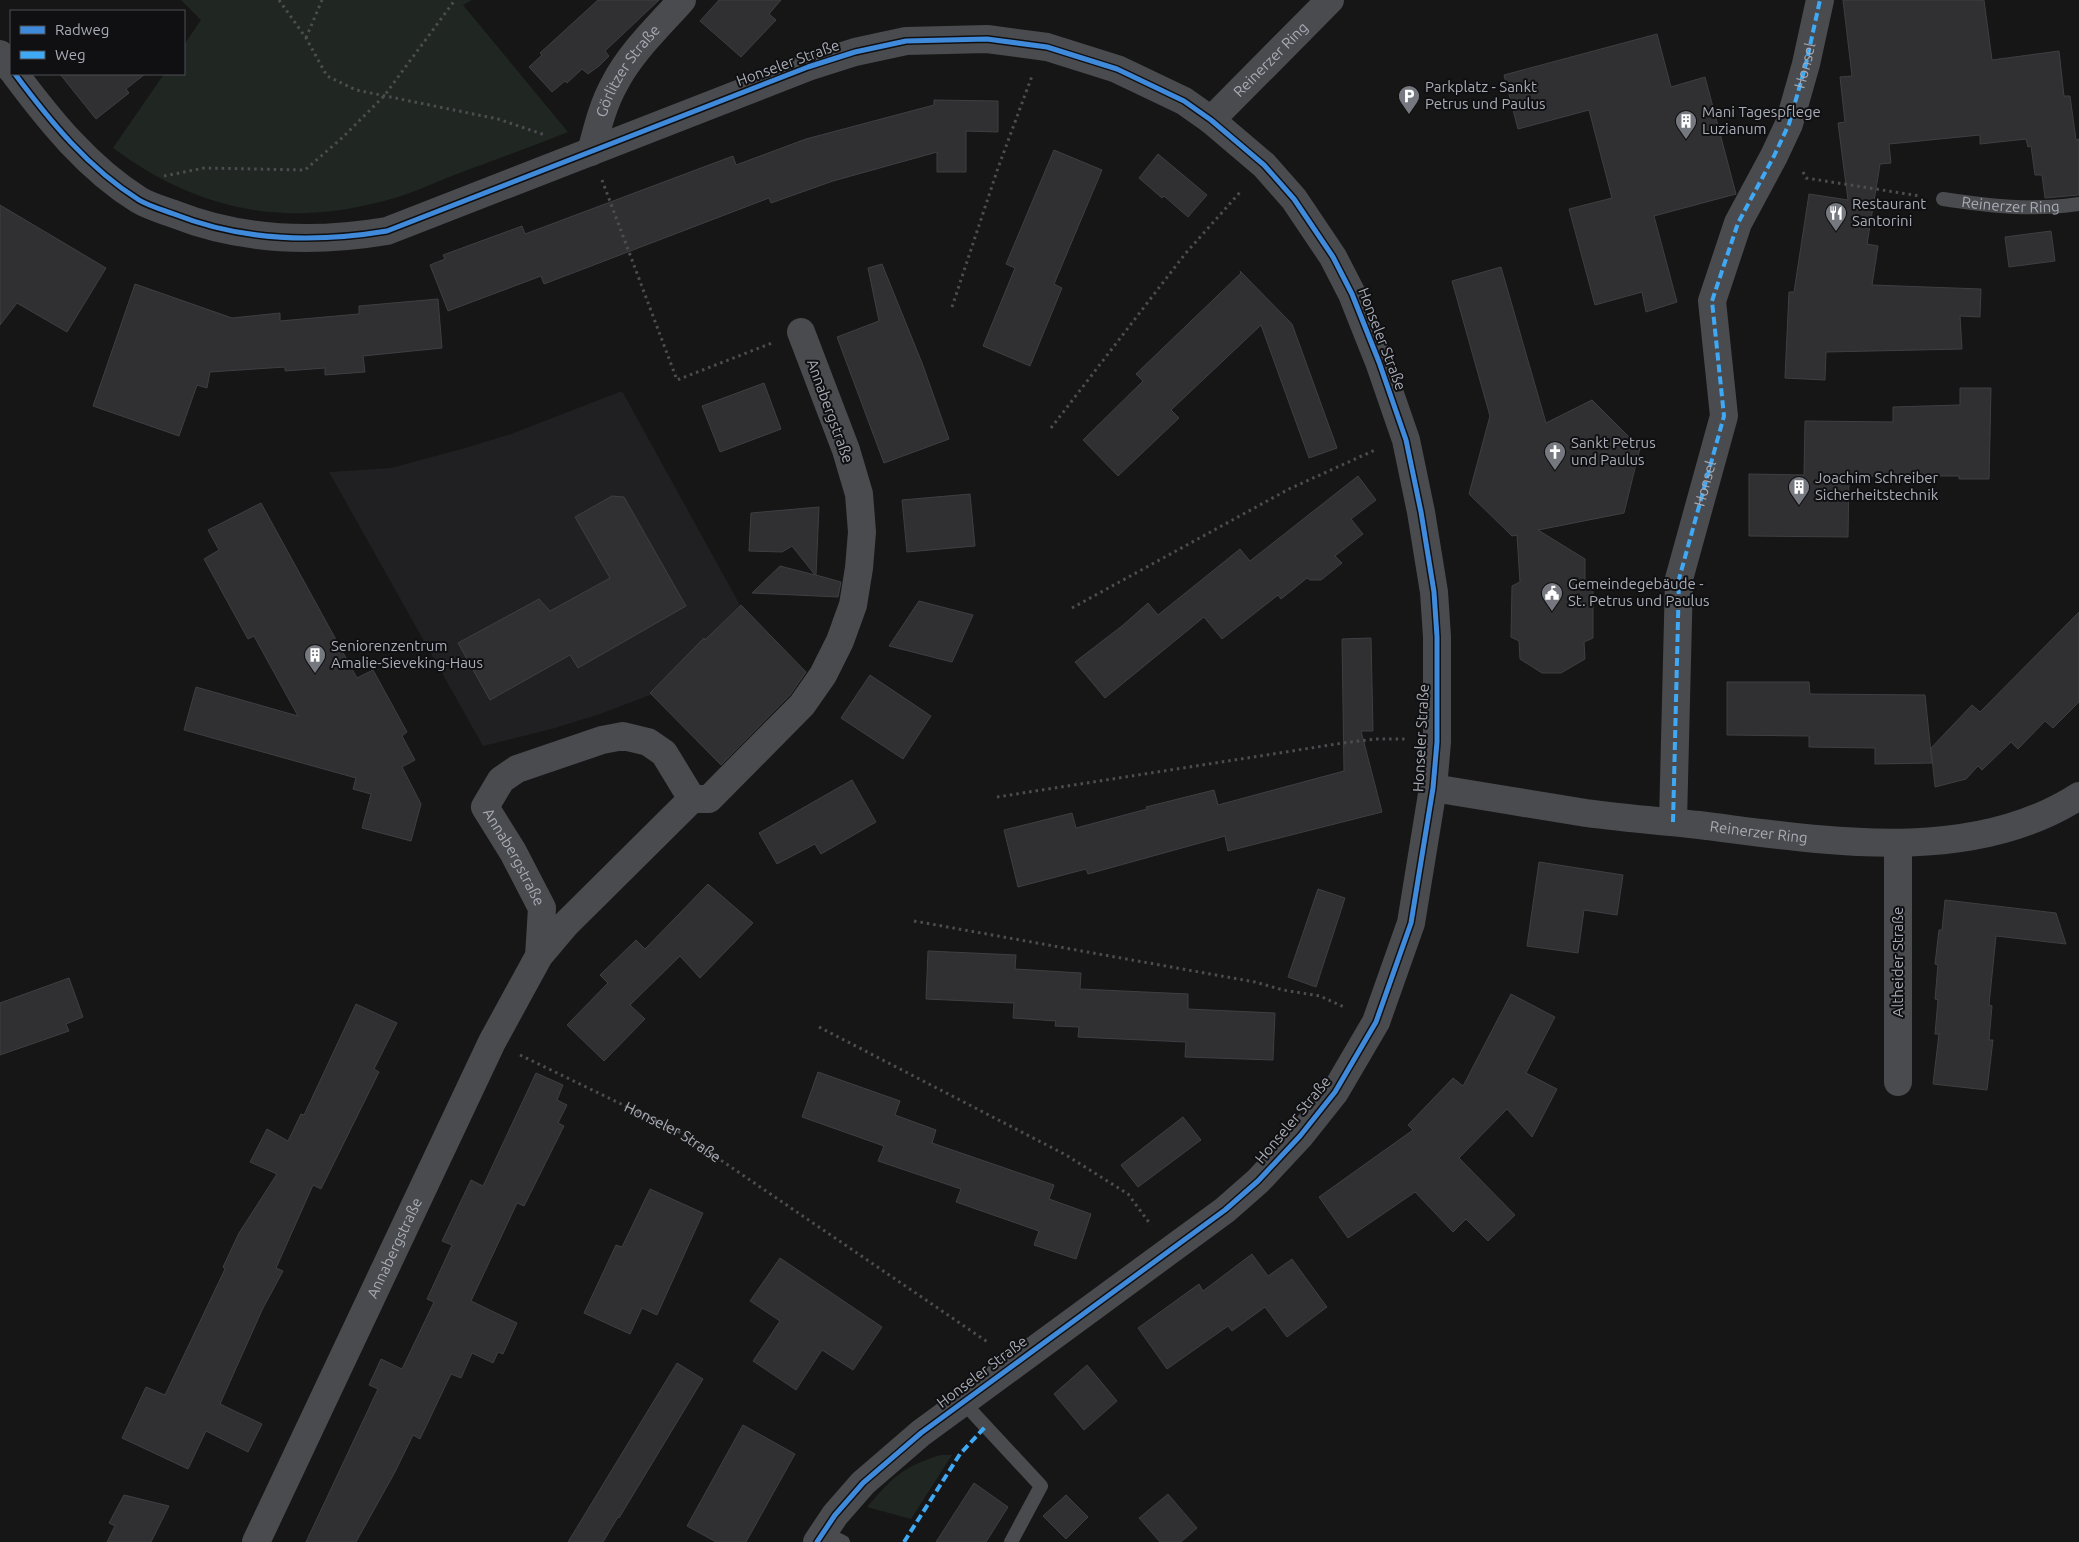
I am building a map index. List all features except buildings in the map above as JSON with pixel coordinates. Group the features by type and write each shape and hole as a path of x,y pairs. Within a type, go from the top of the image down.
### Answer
{"street":[{"name":"Görlitzer Straße","path":"591,152 598,125 615,83 636,53 682,0"},
{"name":"Reinerzer Ring","path":"1210,120 1330,0"},
{"name":"Honsel","path":"1674,822 1679,580 1724,416 1712,301 1738,223 1789,124 1806,64 1820,0"},
{"name":"Honseler Straße","path":"16,75 64,136 94,166 140,201 196,222 270,238 349,237 387,231 808,67 854,52 906,41 924,40 987,39 1047,47 1118,69 1184,101 1210,120 1264,165 1294,200 1333,257 1352,294 1379,362 1406,440 1422,512 1434,592 1437,636 1437,742 1433,788 1411,923 1376,1022 1335,1092 1300,1136 1258,1181 1224,1210 922,1433 863,1483 835,1515 828,1539"},
{"path":"0,54 10,68"},
{"name":"Annabergstraße","path":"256,1542 492,1042 539,956 566,924 692,799 709,799 802,705 827,666 840,641 853,605 859,568 862,532 859,494 843,442 801,332"},
{"name":"Annabergstraße","path":"539,956 542,908 513,852 485,807 501,780 516,770 602,740 623,736 648,742 664,753 692,799"},
{"name":"Reinerzer Ring","path":"1433,788 1588,813 1795,837 1898,843 1971,837 2025,824 2079,796"},
{"name":"Altheider Straße","path":"1898,843 1898,1082"}],"lane":[{"name":"Reinerzer Ring","path":"1942,199 2005,208 2056,207 2079,204"},
{"path":"963,1402 1041,1486 1012,1542"}],"path":[{"path":"279,0 306,38 326,76 356,90 498,119 554,137"},
{"path":"306,38 322,0"},
{"path":"140,201 157,177 204,168 305,170 343,138 384,96 456,0"},
{"path":"952,307 1020,106 1047,47"},
{"path":"591,152 677,380 801,332"},
{"path":"1774,156 1798,165 1806,178 1942,199"},
{"path":"1051,428 1186,254 1264,165"},
{"path":"1072,608 1289,489 1381,447 1406,440"},
{"path":"914,921 1255,982 1283,990 1320,996 1376,1022"},
{"path":"819,1027 1066,1155 1128,1194 1168,1250"}],"shaded area":[{"path":"181,0 472,0 463,5 568,132 404,195 347,209 310,213 276,212 242,208 209,199 176,186 113,148 163,75 185,75 185,44 201,20"},
{"path":"622,391 740,605 650,695 600,714 555,728 483,746 329,472 391,468 465,448 511,434"},
{"path":"941,1455 952,1455 911,1519 867,1507 899,1474 928,1459"}],"marked path":[{"path":"1673,822 1679,579 1724,416 1712,301 1738,223 1789,124 1806,64 1820,0"},
{"path":"904,1542 960,1454 986,1426"}],"cycle path":[{"path":"16,75 71,143 103,173 139,200 156,208 226,230 279,237 306,238 360,235 387,231 808,67 855,52 906,41 987,39 1047,47 1117,69 1184,101 1211,120 1264,165 1294,199 1333,257 1352,294 1379,362 1406,440 1421,512 1434,592 1437,637 1437,742 1433,788 1411,923 1376,1022 1335,1092 1300,1136 1258,1181 1225,1210 921,1433 863,1483 835,1515 817,1542"}],"place":[{"name":"Parkplatz - Sankt Petrus und Paulus","path":"1409,115"},
{"name":"Mani Tagespflege Luzianum","path":"1686,140"},
{"name":"Restaurant Santorini","path":"1836,232"},
{"name":"Sankt Petrus und Paulus","path":"1555,471"},
{"name":"Joachim Schreiber Sicherheitstechnik","path":"1799,506"},
{"name":"Gemeindegebäude - St. Petrus und Paulus","path":"1552,612"},
{"name":"Seniorenzentrum Amalie-Sieveking-Haus","path":"315,674"}]}
